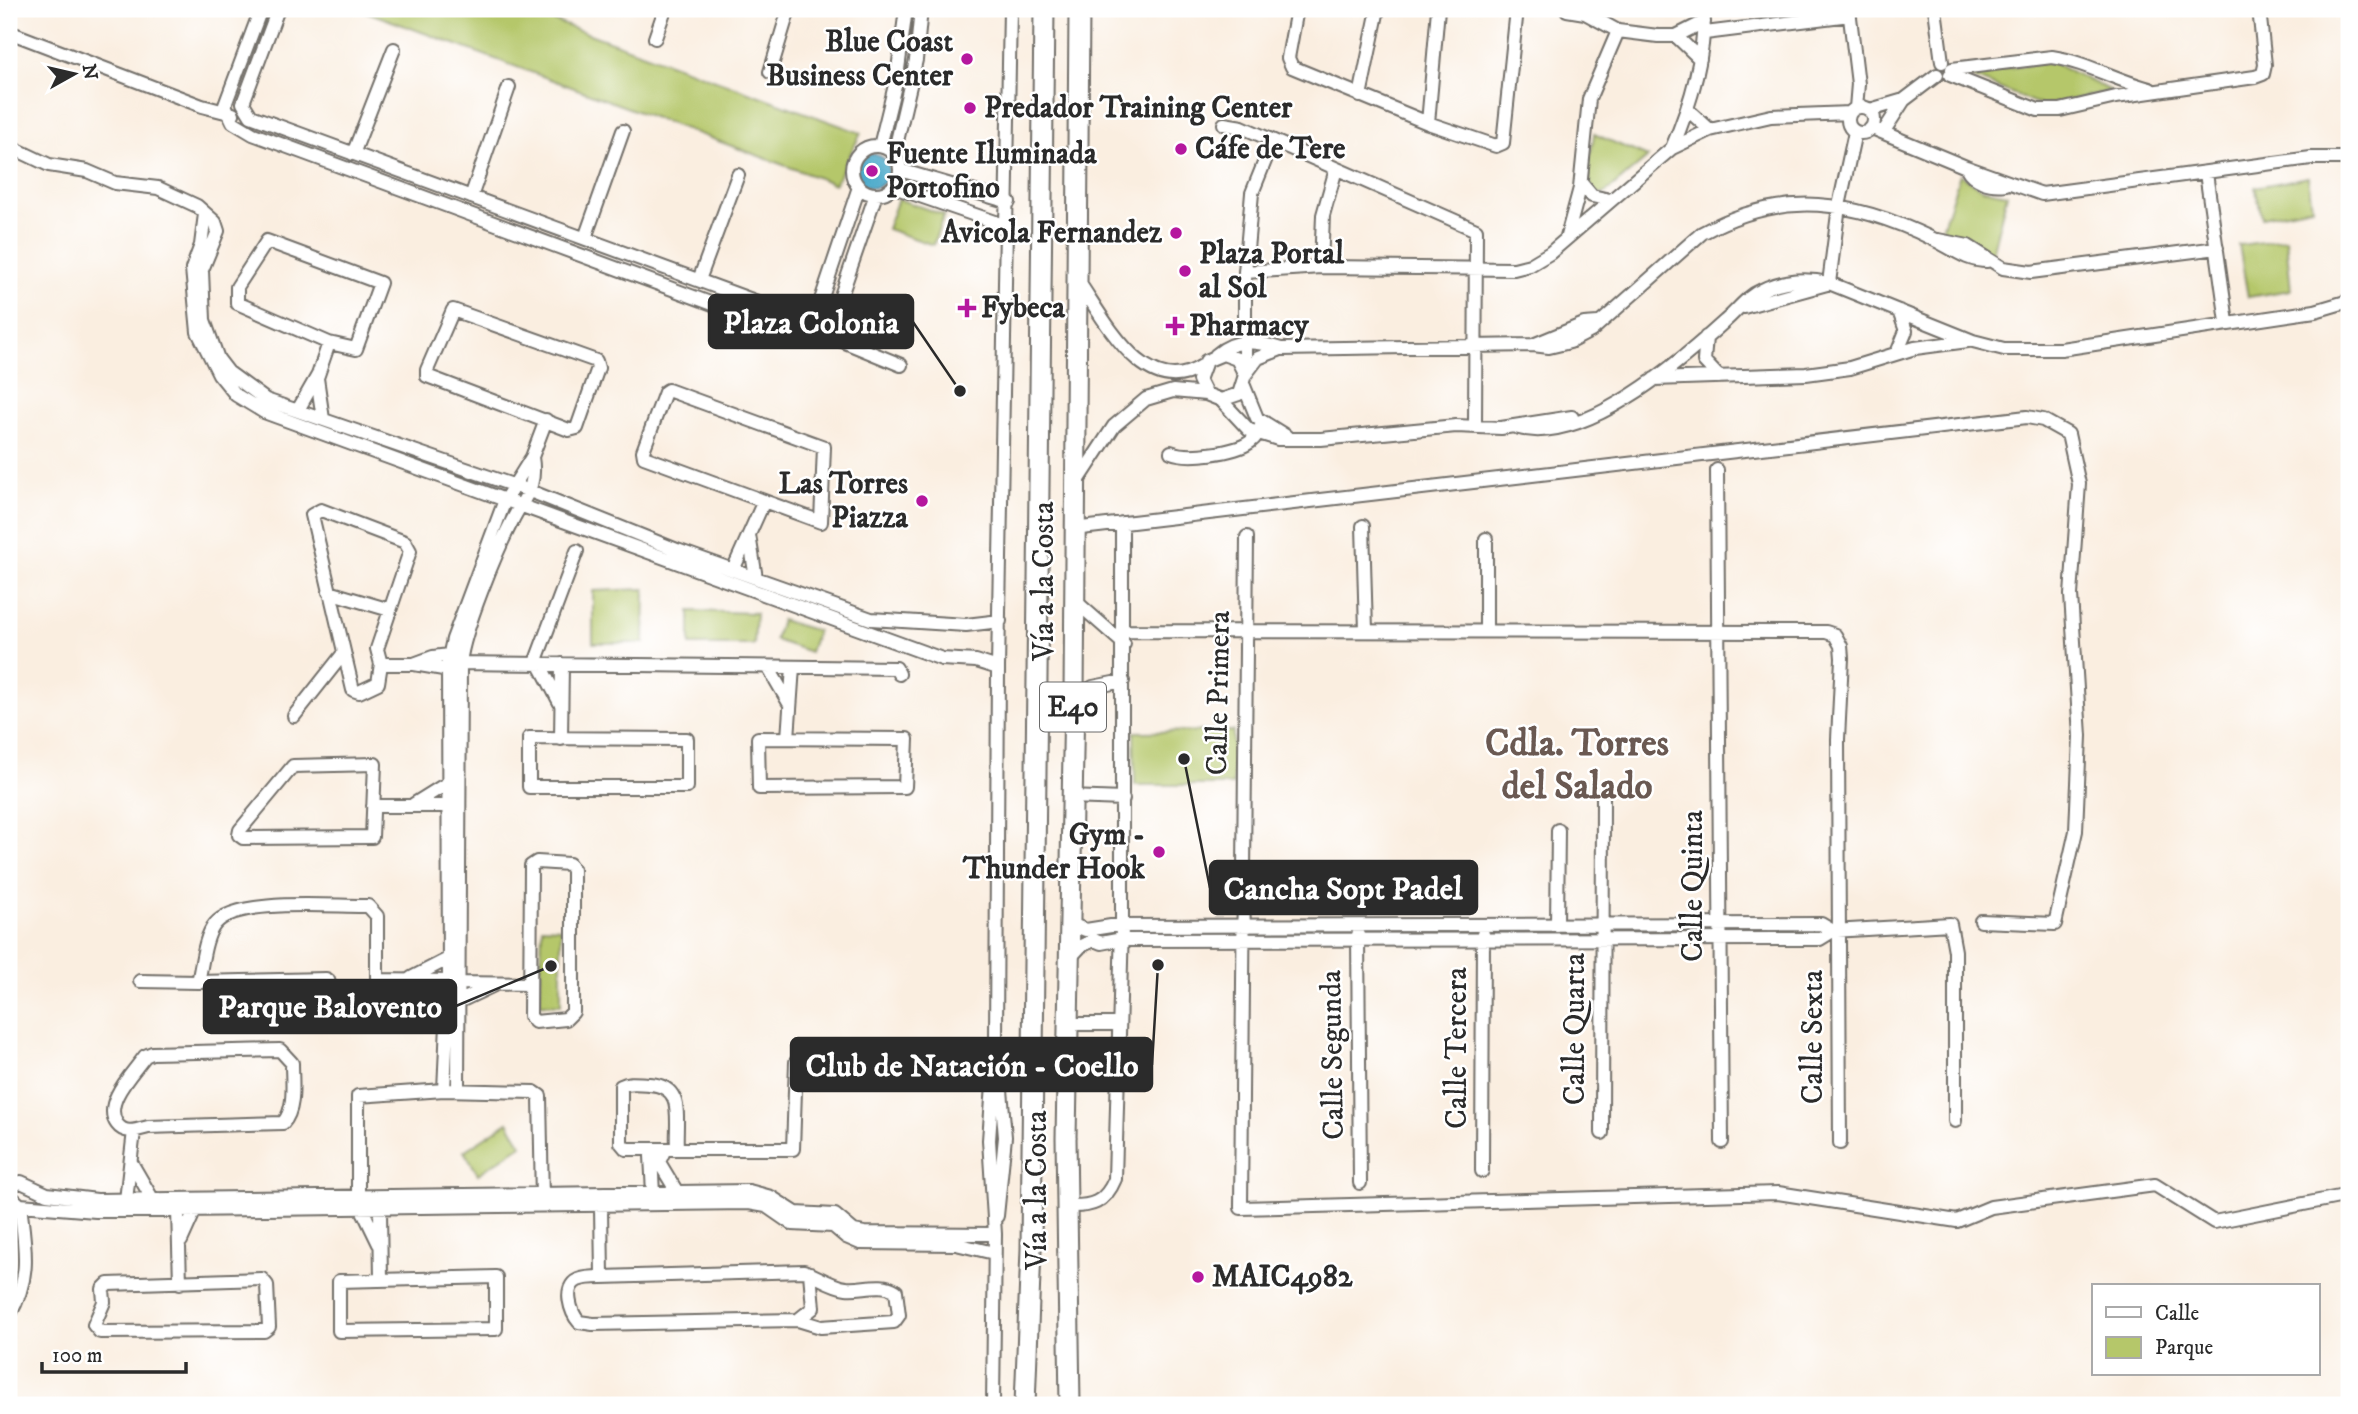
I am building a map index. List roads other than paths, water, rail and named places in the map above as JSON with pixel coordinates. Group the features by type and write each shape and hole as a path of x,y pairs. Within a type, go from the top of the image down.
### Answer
{"highway":[{"name":"Vía a la Costa","path":"1025,1405 1031,1250 1044,9"},
{"name":"Vía a la Costa","path":"1070,1405 1067,960 1074,697 1073,529 1078,280 1079,9"},
{"path":"1063,1405 1068,1337"}],"street":[{"path":"261,9 225,106 233,122 253,134 802,337 818,331 834,316 876,194"},
{"path":"251,117 243,103 278,9"},
{"path":"655,38 665,9"},
{"path":"770,72 789,9"},
{"path":"880,146 897,77 906,9"},
{"path":"894,154 916,60 921,9"},
{"name":"Vía a la Costa","path":"993,1405 994,1252 1004,1137 996,1043 998,668 1009,202 1010,9"},
{"path":"1297,9 1289,64 1427,123 1496,146 1503,143 1517,9"},
{"path":"1360,96 1378,9"},
{"path":"1427,123 1438,9"},
{"path":"1935,9 1948,69"},
{"path":"1948,69 2038,110 2060,110 2116,97 2263,74 2265,65 2259,9"},
{"path":"1567,10 1585,13 1618,31 1676,36 1704,21 1850,12 1858,84 1858,116 1839,206 1829,283"},
{"path":"1672,148 1688,110 1700,59 1704,21"},
{"path":"1566,238 1574,219 1581,183 1589,99 1618,31"},
{"path":"9,32 227,113 251,117 353,153 801,317 812,313 819,306 859,187"},
{"path":"1676,36 1700,59"},
{"path":"353,153 394,49"},
{"path":"1878,130 1903,100 1937,75 1935,69 2052,57 2066,59 2119,81 2157,90"},
{"path":"2116,97 2119,81"},
{"path":"471,197 509,88"},
{"path":"1858,116 1903,100"},
{"path":"1688,110 1710,130"},
{"path":"1245,272 1321,267 1514,269 1530,265 1566,238 1672,148 1710,130 1772,116 1858,116 1874,119 1878,130"},
{"path":"1858,116 1864,133 1878,130 1966,167 1970,175 1983,182 2007,184 2042,194 2311,158 2349,158"},
{"path":"1224,124 1242,127 1472,227 1477,236 1475,426"},
{"path":"585,238 623,131"},
{"path":"1259,429 1251,410 1245,377 1245,272 1252,193 1273,141"},
{"path":"9,146 49,165 88,171 115,183 158,188 197,206 215,222 198,266 194,312 206,353 236,395 360,447 521,507 713,570 733,570 871,619 966,625 1000,621"},
{"path":"894,187 901,170 894,154 880,146 865,148 854,159 852,174 859,187 876,194 894,187 1007,226"},
{"path":"1321,267 1323,215 1336,169"},
{"path":"901,170 1009,202"},
{"path":"2206,173 2227,322"},
{"path":"699,280 738,175"},
{"path":"933,200 939,182"},
{"path":"1581,183 1592,197 1610,200"},
{"path":"970,212 974,192"},
{"path":"1078,280 1121,342 1152,370 1178,375 1202,366 1229,346 1245,341 1281,349 1533,345 1584,324 1598,323 1686,250 1702,233 1764,209 1798,203 1839,206 1934,240 1952,241 1968,246 1987,261 2003,268 2046,272 2217,248"},
{"path":"521,233 527,217"},
{"path":"265,241 380,283 357,348 354,350 329,343 237,303 237,287 265,241"},
{"path":"1221,400 1238,420 1292,439 1475,426 1513,426 1536,431 1577,424 1654,379 1737,310 1829,283 1973,341 2004,349 2061,349 2227,322 2315,311 2349,301"},
{"path":"1897,353 1906,331 1899,311"},
{"path":"450,312 596,361 598,368 577,428 569,430 546,420 427,376 450,312"},
{"path":"812,313 818,331 901,365"},
{"path":"1706,337 1704,361 1719,377"},
{"path":"1654,379 1806,374 1850,368 1897,353 1938,344 1973,341"},
{"path":"298,410 318,375 329,343"},
{"path":"1074,489 1114,426 1153,395 1173,391 1206,394 1221,400 1231,399 1258,358 1281,349"},
{"path":"1216,355 1237,359 1245,377"},
{"path":"1202,366 1199,380 1206,394"},
{"path":"1152,370 1153,395"},
{"path":"318,375 318,401 323,419"},
{"path":"665,391 824,447 821,522 764,501 644,457 643,451 665,391"},
{"path":"265,406 298,410 530,491 713,570 942,660 976,661 998,668"},
{"path":"1073,529 2027,417 2056,425 2068,434 2079,484 2071,595 2080,736 2076,831 2055,924 1981,921"},
{"path":"451,1090 452,851 446,784 455,663 505,500 532,457 546,420"},
{"path":"1228,449 1239,435 1238,420"},
{"path":"1171,452 1184,458 1228,449 1248,443 1259,429"},
{"path":"360,447 365,434"},
{"path":"452,1035 458,1002 448,959 455,663 512,521 530,491 535,476 532,457"},
{"name":"Calle Quinta","path":"1717,470 1722,1142"},
{"path":"733,570 764,501"},
{"path":"321,510 408,544 411,554 390,610 377,649 381,664 378,683 359,692 353,690 312,515 321,510"},
{"path":"1067,1206 1091,1206 1101,1200 1115,1179 1122,926 1122,523"},
{"path":"1363,526 1366,631"},
{"path":"749,535 756,578"},
{"name":"Calle Primera","path":"1247,537 1241,941 1241,1208 1778,1193 1957,1221 1991,1207 2155,1185 2214,1222 2349,1195"},
{"path":"1486,539 1486,631"},
{"path":"561,706 537,663 578,551"},
{"path":"329,592 390,610"},
{"path":"1074,600 1124,638"},
{"name":"Calle Sexta","path":"1124,638 1247,632 1366,631 1720,630 1826,632 1835,635 1842,646 1836,931 1840,1143"},
{"path":"294,716 343,654"},
{"path":"381,664 537,663 896,668 899,674"},
{"path":"561,738 562,664"},
{"path":"768,667 789,703"},
{"path":"788,738 793,667"},
{"path":"1073,670 1103,684"},
{"path":"1074,697 1103,684 1123,681"},
{"path":"529,738 561,738 687,739 687,787 529,787 529,738"},
{"path":"758,738 788,738 907,739 905,787 759,788 758,738"},
{"path":"375,764 373,806 372,837 243,838 239,835 240,830 293,766 375,764"},
{"path":"410,806 446,784"},
{"path":"1070,797 1123,799"},
{"name":"Calle Quarta","path":"1601,1133 1602,798"},
{"path":"373,806 446,806"},
{"path":"1558,830 1558,925"},
{"path":"537,862 569,864 573,870 573,1012 566,1019 532,1019 529,984 531,866 537,862"},
{"path":"140,981 198,982 328,980 337,1011 369,1014 377,1009 377,916 369,906 259,907 238,912 215,923 198,982"},
{"path":"1068,923 1086,930 1122,926 1821,924 1836,931"},
{"path":"1067,960 1081,946 1094,940 1101,943 1120,940 1820,939 1836,931 1950,924 1955,951 1955,1121"},
{"name":"Calle Tercera","path":"1482,1171 1483,925"},
{"name":"Calle Segunda","path":"1357,926 1360,1183"},
{"path":"411,979 448,959"},
{"path":"378,980 529,984"},
{"path":"458,1002 497,983"},
{"path":"1067,1024 1119,1024"},
{"path":"280,1050 292,1063 289,1116 283,1123 148,1127 134,1132 118,1126 112,1114 114,1100 145,1056 152,1053 280,1050"},
{"path":"677,1192 659,1162 671,1149 674,1099 671,1090 663,1085 626,1083 620,1090 621,1143 625,1149 671,1149 793,1149 796,1062"},
{"path":"380,1247 360,1209 358,1096 451,1090 534,1092 540,1096 542,1208"},
{"path":"126,1200 134,1132"},
{"path":"649,1149 653,1163 653,1193"},
{"path":"132,1164 153,1200"},
{"path":"9,1186 20,1182 47,1194 97,1206 126,1200 677,1192 759,1204 792,1224 826,1224 860,1243 956,1244 994,1252"},
{"path":"20,1205 178,1210 542,1208 601,1207 761,1194 788,1210 835,1216 854,1231 864,1233 995,1234"},
{"path":"9,1195 20,1205 27,1265 23,1288 9,1316"},
{"path":"588,1207 601,1236"},
{"path":"601,1207 602,1277"},
{"path":"380,1209 381,1280"},
{"path":"178,1210 180,1283"},
{"path":"179,1244 195,1210"},
{"path":"797,1320 813,1308 810,1273"},
{"path":"810,1273 843,1288 889,1286 895,1291 899,1315 894,1322 821,1327 797,1320 579,1322 573,1314 570,1302 569,1291 573,1282 602,1277 810,1273"},
{"path":"496,1277 497,1327 342,1334 339,1281 381,1280 496,1277"},
{"path":"262,1279 267,1285 269,1327 264,1331 100,1332 94,1325 104,1302 103,1289 108,1284 180,1283 262,1279"}],"water":[{"name":"Fuente Iluminada Portofino","path":"872,154 884,159 889,171 884,183 872,188 860,183 855,171 860,159"}],"place":[{"name":"Blue Coast Business Center","path":"967,59"},
{"name":"Predador Training Center","path":"970,108"},
{"name":"Cáfe de Tere","path":"1181,149"},
{"name":"Fuente Iluminada Portofino","path":"872,171"},
{"name":"Avicola Fernandez","path":"1176,233"},
{"name":"Plaza Portal al Sol","path":"1185,271"},
{"name":"Fybeca","path":"967,308"},
{"name":"Pharmacy","path":"1175,326"},
{"name":"Plaza Colonia","path":"960,391"},
{"name":"Las Torres Piazza","path":"922,501"},
{"name":"Cancha Sopt Padel","path":"1184,759"},
{"name":"Gym - Thunder Hook","path":"1159,852"},
{"name":"Club de Natación - Coello","path":"1158,965"},
{"name":"Parque Balovento","path":"551,966"},
{"name":"MAIC4982","path":"1198,1277"}],"district":[{"name":"Cdla. Torres del Salado","path":"1577,766"}]}
